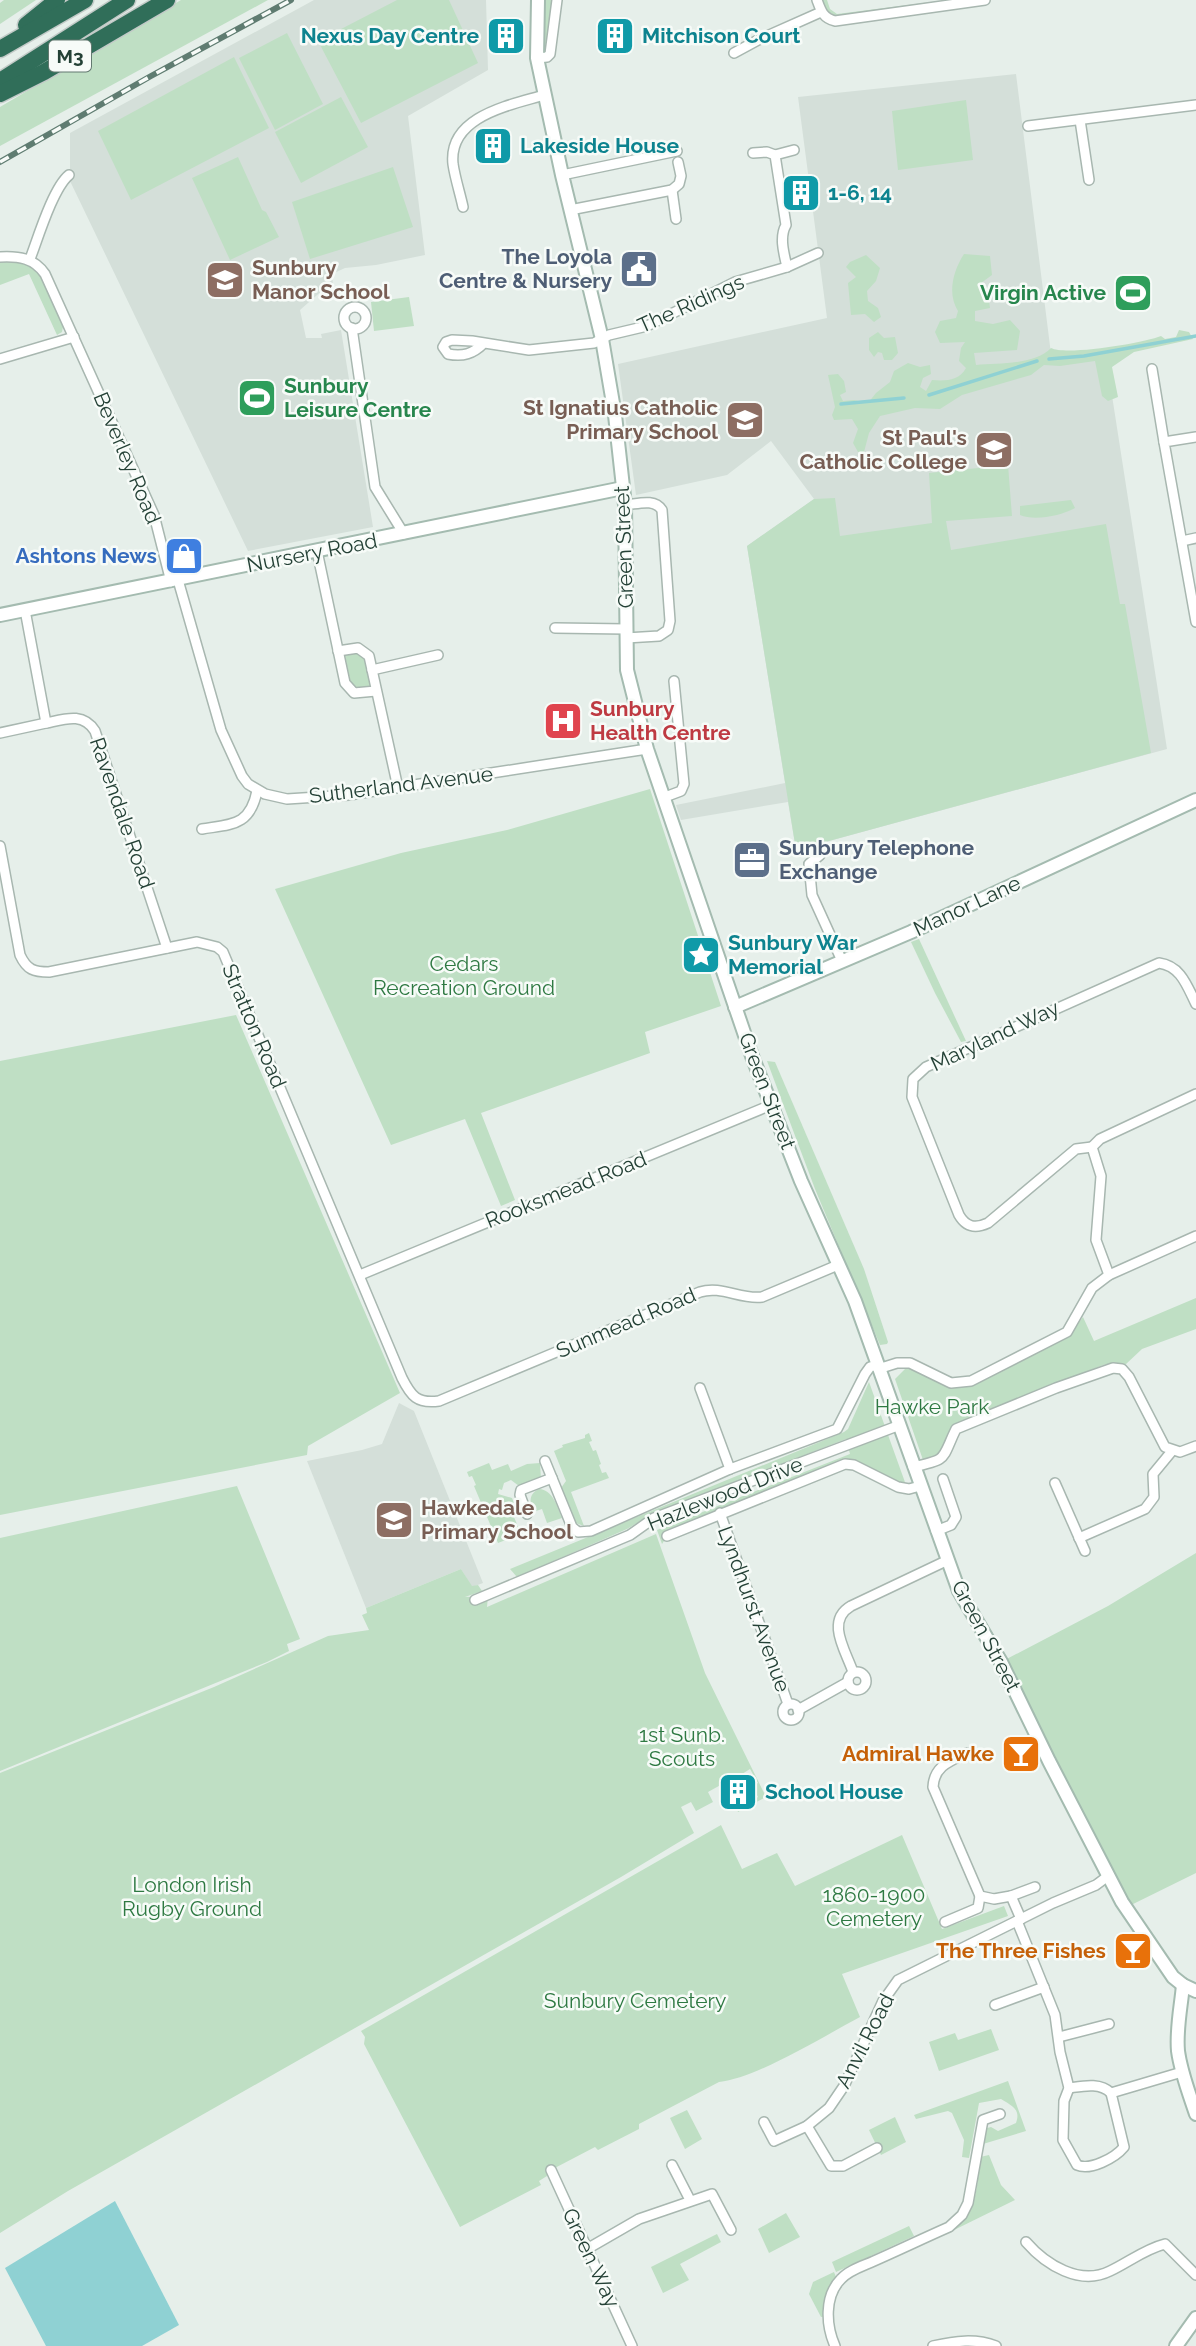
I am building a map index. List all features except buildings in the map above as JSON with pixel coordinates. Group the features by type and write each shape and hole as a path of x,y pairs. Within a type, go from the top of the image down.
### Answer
{"highway":[{"name":"M3","path":"0,48 57,0"},
{"name":"M3","path":"0,48 85,0"},
{"name":"M3","path":"0,81 127,0"},
{"name":"M3","path":"0,94 44,72 167,0"}],"street":[{"name":"Green Street","path":"538,0 537,58 570,210 602,339 615,415 625,505 626,634 630,686 647,749 771,1105 801,1181 855,1301 959,1591 1001,1662 1108,1876 1140,1930 1173,1977 1183,1985"},
{"path":"537,58 550,54 557,0"},
{"path":"817,0 821,12 827,19 835,21 953,2 985,0"},
{"path":"734,54 758,40 821,12"},
{"path":"463,207 453,163 458,141 464,130 487,113 544,94"},
{"path":"1028,126 1196,105"},
{"path":"1080,120 1089,180"},
{"path":"752,153 766,152 775,155 794,150"},
{"path":"562,175 677,151"},
{"path":"775,155 786,225 783,230 783,249 787,267"},
{"path":"570,210 672,190 679,184 681,176 678,162"},
{"path":"0,257 30,259 50,207 64,178 69,175"},
{"path":"672,190 676,219"},
{"name":"The Ridings","path":"484,343 544,350 594,343 647,326 735,282 787,267 818,253"},
{"name":"Beverley Road","path":"30,259 40,266 45,274 154,515 174,581"},
{"path":"352,328 375,486 404,534"},
{"path":"0,359 74,337"},
{"path":"1152,369 1196,622"},
{"path":"1164,442 1196,437"},
{"name":"Nursery Road","path":"0,615 623,488"},
{"path":"555,628 659,636 668,630 670,621 662,510 651,502 625,505"},
{"path":"1182,541 1196,538"},
{"path":"317,551 347,687 360,694 376,691"},
{"path":"174,581 221,730 242,776 257,791 255,800 237,824 202,829"},
{"path":"0,733 46,723 25,610"},
{"path":"338,651 352,648 363,650 369,656 398,788"},
{"path":"372,670 438,655"},
{"path":"665,797 681,791 684,784 674,681"},
{"name":"Ravendale Road","path":"46,723 82,718 95,731 167,948"},
{"name":"Sutherland Avenue","path":"257,791 286,799 327,798 647,749"},
{"name":"Manor Lane","path":"735,1007 911,932 1196,800"},
{"name":"Stratton Road","path":"0,846 20,955 28,968 35,972 49,972 197,942 208,943 223,952 408,1390 417,1399"},
{"path":"820,855 809,864 812,895 842,961"},
{"name":"Maryland Way","path":"1196,1004 1176,969 1159,963 918,1072 912,1079 912,1097 959,1215 964,1223 980,1227 1076,1149 1092,1147 1100,1139 1196,1094"},
{"name":"Rooksmead Road","path":"360,1275 771,1105"},
{"path":"1092,1147 1101,1175 1096,1240 1109,1275"},
{"path":"545,1461 569,1522 579,1532 591,1531 730,1469 837,1429 870,1367 904,1362 951,1383 971,1381 1067,1332 1092,1288 1109,1275 1196,1236"},
{"name":"Sunmead Road","path":"417,1399 427,1403 439,1401 700,1292 710,1289 750,1298 762,1297 838,1265"},
{"path":"913,1467 940,1461 956,1429 1113,1368 1122,1369 1129,1377 1165,1447 1180,1452 1196,1446"},
{"path":"700,1388 730,1469"},
{"name":"Hazlewood Drive","path":"475,1600 630,1535 654,1518 900,1425"},
{"path":"1079,1538 1145,1509 1154,1497 1152,1479 1155,1470 1172,1451"},
{"path":"667,1536 845,1464 854,1465 904,1489 920,1486"},
{"path":"527,1514 520,1495 521,1490 552,1478"},
{"path":"936,1531 951,1525 956,1517 943,1479"},
{"path":"1055,1483 1085,1551"},
{"path":"1060,1494 1071,1488"},
{"name":"Lyndhurst Avenue","path":"720,1513 788,1704 783,1710 785,1718 793,1720 799,1714 798,1710 848,1682 850,1687 856,1690 864,1687 864,1675 853,1672 837,1626 840,1614 851,1606 948,1560"},
{"path":"848,1682 853,1672"},
{"path":"946,1922 974,1912 978,1908 980,1896 933,1787 935,1775 944,1764 967,1753"},
{"name":"Anvil Road","path":"764,2122 774,2141 807,2126 829,2108 844,2086 883,2000 898,1980 1096,1885 1108,1876"},
{"path":"980,1896 994,1899 1011,1896 1035,1886"},
{"path":"1011,1896 1055,2015 1069,2088 1064,2101 1063,2140 1074,2162 1080,2166 1087,2167 1122,2150 1123,2140 1111,2093 1093,2085 1069,2088"},
{"path":"1196,1991 1183,1985 1178,2025 1182,2072 1196,2114"},
{"path":"995,2005 1044,1987"},
{"path":"1059,2037 1109,2024"},
{"path":"1111,2093 1182,2072"},
{"path":"835,2346 828,2312 831,2294 836,2285 850,2272 949,2227 962,2216 968,2203 983,2120 1000,2114"},
{"path":"807,2126 831,2166 843,2166 877,2148"},
{"path":"673,2165 690,2200"},
{"name":"Green Way","path":"551,2170 632,2346"},
{"path":"587,2249 639,2220 712,2194 731,2230"},
{"path":"1027,2242 1037,2255 1052,2264 1067,2272 1084,2276 1101,2275 1153,2247 1165,2244 1196,2275"},
{"path":"1176,2346 1196,2318"},
{"path":"933,2346 975,2340 996,2346"}],"shaded area":[{"name":"Sunbury Manor School","path":"314,0 486,0 488,70 408,116 425,255 345,268 332,274 333,286 325,288 300,310 306,338 322,338 321,334 341,330 373,527 248,551 70,181 70,133"},
{"name":"St Paul's Catholic College","path":"1016,74 1052,362 1106,357 1167,749 796,850 788,802 681,820 676,805 785,783 747,546 814,499 771,441 727,475 636,495 618,364 827,318 798,97"},
{"name":"Hawkedale Primary School","path":"399,1403 414,1411 483,1583 472,1587 461,1569 366,1608 307,1461 382,1444"}],"green space":[{"path":"4,0 36,0 0,24 0,3"},
{"path":"181,0 268,0 0,146 0,107"},
{"path":"397,0 449,0 478,63 361,123 318,41"},
{"path":"538,0 557,0 550,54 537,58"},
{"path":"822,0 827,0 830,9 837,14 947,0 838,17 825,10"},
{"path":"287,33 323,104 275,130 239,58"},
{"path":"234,57 269,128 131,200 98,131"},
{"path":"341,97 368,147 301,183 275,132"},
{"path":"966,100 973,160 898,170 892,111"},
{"path":"238,157 262,210 266,212 279,237 230,260 192,178"},
{"path":"393,167 413,227 310,259 292,202"},
{"path":"964,254 990,256 992,275 981,283 980,291 988,294 990,308 975,311 975,321 993,324 1010,320 1020,331 1017,350 974,353 976,365 1036,358 1051,348 1088,350 1161,336 1165,339 1176,337 1179,330 1189,332 1193,339 1134,352 1112,367 1118,397 1108,401 1102,396 1095,361 1060,366 1044,365 1031,375 962,395 940,409 915,408 880,416 869,433 864,452 858,452 853,443 858,429 852,419 834,420 832,415 835,407 828,375 838,374 844,381 846,392 840,395 843,401 868,403 890,382 894,371 908,363 920,367 930,365 931,374 923,378 920,387 926,391 932,380 947,380 960,376 966,368 959,361 965,342 940,343 935,332 940,321 956,318 958,311 953,297 953,282"},
{"path":"866,255 880,268 876,281 867,291 868,301 878,308 881,317 874,322 865,314 851,315 848,283 856,277 846,267 850,262"},
{"path":"0,257 30,259 41,275 63,327 62,332 57,335 29,274 0,285"},
{"path":"409,297 414,326 374,331 371,302"},
{"path":"878,332 884,338 895,337 898,353 892,360 884,360 882,353 878,352 874,357 869,350 869,338"},
{"path":"1008,465 1012,516 946,521 951,550 1106,524 1120,604 1125,604 1151,753 796,850 747,546 814,499 835,498 840,536 932,523 929,473"},
{"path":"1071,500 1075,508 1062,513 1040,518 1020,515 1020,506"},
{"path":"353,651 365,655 371,686 358,688 351,685 345,656"},
{"name":"Cedars Recreation Ground","path":"650,789 721,1006 645,1032 650,1053 481,1113 515,1200 501,1206 465,1119 391,1145 275,889 401,853 507,830"},
{"path":"919,939 966,1041 961,1042 911,942"},
{"path":"236,1015 400,1393 308,1446 307,1455 0,1515 0,1061"},
{"path":"767,1061 775,1062 864,1269 887,1344 880,1345 815,1189"},
{"name":"Hawke Park","path":"1196,1298 1196,1329 1142,1349 1125,1365 1103,1365 956,1424 950,1431 943,1454 923,1460 895,1379 905,1369 915,1368 951,1386 971,1386 1070,1334 1083,1317 1094,1341"},
{"path":"869,1382 906,1485 855,1462 670,1532 662,1544 657,1530 850,1454 846,1439 652,1514 627,1529 517,1577 510,1569 844,1432 848,1429"},
{"path":"589,1433 592,1441 589,1442 593,1451 596,1450 602,1473 606,1472 609,1478 571,1492 584,1526 573,1522 561,1488 566,1481 554,1451 563,1447 562,1445 585,1438"},
{"path":"489,1463 492,1470 508,1464 511,1471 527,1464 540,1463 541,1479 519,1486 511,1480 504,1483 502,1490 499,1489 498,1494 512,1498 519,1515 514,1517 521,1534 498,1543 474,1486 476,1485 467,1472"},
{"path":"237,1486 300,1639 287,1644 289,1651 267,1662 0,1771 0,1538"},
{"path":"539,1489 551,1495 562,1518 547,1523 542,1509 533,1512 531,1496"},
{"name":"London Irish Rugby Ground","path":"656,1534 705,1673 766,1797 738,1812 737,1809 758,1797 752,1786 758,1783 750,1769 742,1774 744,1778 728,1786 726,1782 708,1792 713,1802 696,1811 691,1802 681,1807 694,1833 68,2191 0,2233 0,1773 214,1687 328,1636 369,1630 362,1615 367,1613 366,1608 461,1569 472,1586 478,1585 482,1591 465,1597 488,1596 487,1607"},
{"path":"1196,1553 1196,1873 1125,1908 1001,1662 1108,1606"},
{"name":"Sunbury Cemetery","path":"721,1825 742,1869 777,1853 795,1886 902,1835 942,1929 1004,1906 1008,1916 842,1974 860,2017 771,2065 719,2082 639,2124 639,2129 598,2150 595,2147 551,2170 539,2181 541,2185 460,2227 364,2044 365,2037 361,2031"},
{"path":"991,2029 999,2050 939,2071 929,2042 955,2033 958,2040"},
{"path":"1008,2081 1026,2131 983,2144 987,2128 998,2131 1016,2123 1017,2114 1015,2108 1001,2099 979,2103 969,2158 962,2157 964,2140 952,2113 948,2111 916,2119 914,2115"},
{"path":"687,2110 702,2139 685,2149 670,2118"},
{"path":"895,2117 906,2142 881,2155 869,2130"},
{"path":"989,2155 1001,2185 1015,2200 952,2231 967,2216 975,2198 980,2157"},
{"path":"786,2213 800,2237 769,2253 758,2229"},
{"path":"909,2226 914,2236 836,2272 832,2262"},
{"path":"717,2234 721,2242 680,2264 689,2280 663,2293 651,2267"},
{"path":"834,2272 838,2282 828,2316 821,2317 809,2294 813,2282"}],"water":[{"path":"115,2201 179,2325 142,2346 46,2346 5,2268"}],"waterway":[{"path":"1049,359 1084,356 1196,336"},
{"path":"929,395 1037,361"},
{"path":"841,404 904,398"}],"railway":[{"path":"0,162 291,0"}],"place":[{"name":"Nexus Day Centre","path":"506,36"},
{"name":"Mitchison Court","path":"615,36"},
{"name":"Lakeside House","path":"493,146"},
{"name":"1-6, 14","path":"801,193"},
{"name":"The Loyola Centre & Nursery","path":"639,269"},
{"name":"Sunbury Manor School","path":"225,280"},
{"name":"Virgin Active","path":"1133,293"},
{"name":"Sunbury Leisure Centre","path":"257,398"},
{"name":"St Ignatius Catholic Primary School","path":"745,420"},
{"name":"St Paul's Catholic College","path":"994,450"},
{"name":"Ashtons News","path":"184,556"},
{"name":"Sunbury Health Centre","path":"563,721"},
{"name":"Sunbury Telephone Exchange","path":"752,860"},
{"name":"Sunbury War Memorial","path":"701,955"},
{"name":"Hawkedale Primary School","path":"394,1520"},
{"name":"Admiral Hawke","path":"1021,1754"},
{"name":"School House","path":"738,1792"},
{"name":"The Three Fishes","path":"1133,1951"}],"park label":[{"name":"1st Sunb. Scouts","path":"682,1747"},
{"name":"1860-1900 Cemetery","path":"874,1907"}]}
